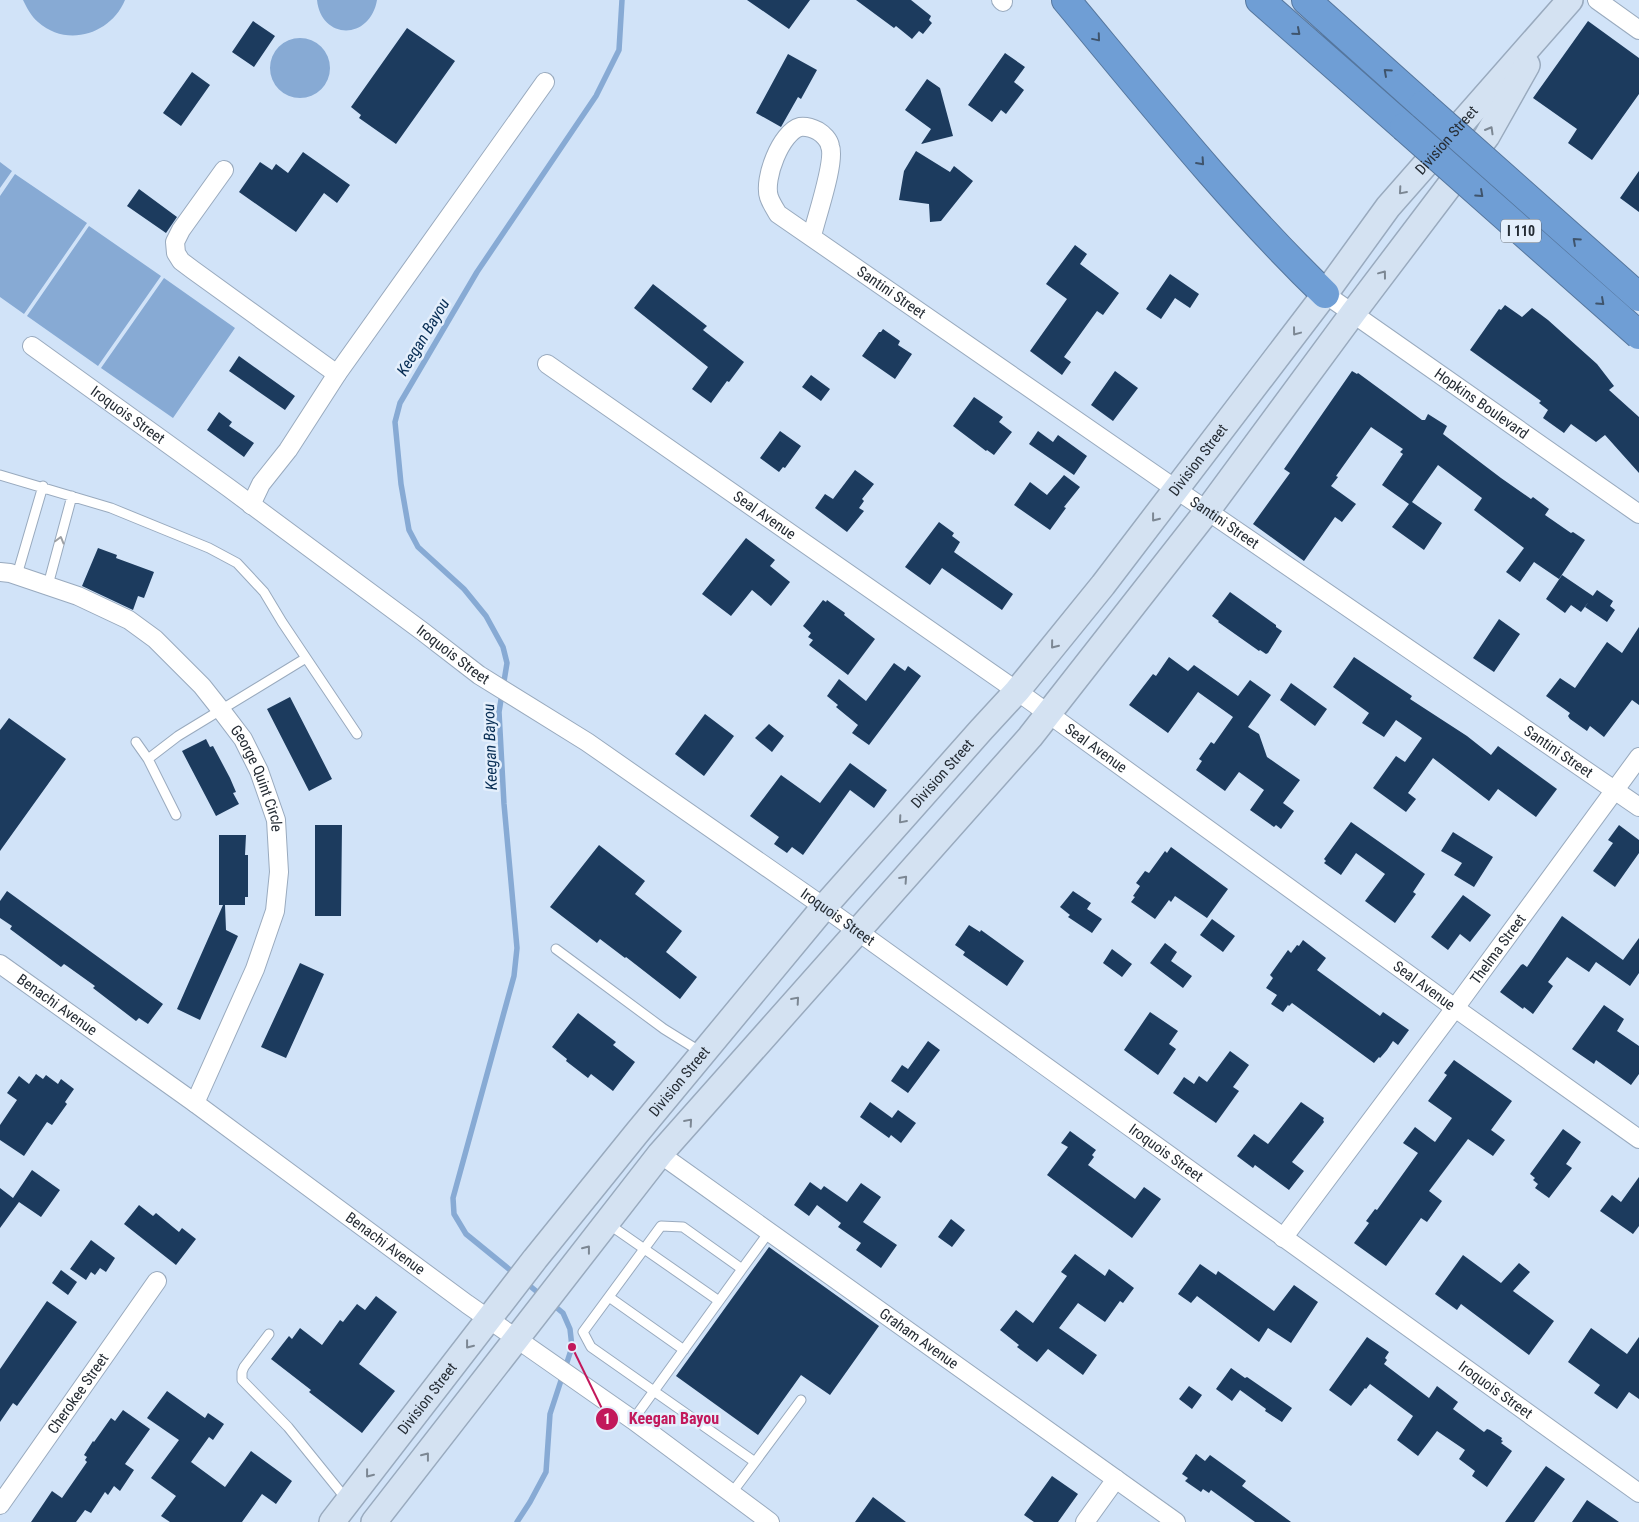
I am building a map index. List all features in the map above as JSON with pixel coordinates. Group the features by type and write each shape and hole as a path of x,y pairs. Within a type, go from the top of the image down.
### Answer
{"highway":[{"path":"1066,0 1191,151 1283,253 1325,294"},
{"name":"I 110","path":"1260,0 1639,335"},
{"name":"I 110","path":"1306,0 1639,297"}],"main road":[{"name":"Division Street","path":"332,1522 535,1259 636,1134 824,908 1017,691 1103,585 1325,294 1388,207 1570,0"},
{"name":"Division Street","path":"374,1522 660,1154 1030,737 1207,511 1487,136 1550,23"}],"street":[{"path":"1597,0 1639,30"},
{"path":"251,505 261,484 288,450 337,374 545,82"},
{"name":"Santini Street","path":"812,236 831,162 831,146 823,134 812,127 798,127 788,136 774,157 767,179 768,196 778,214 1639,807"},
{"path":"224,170 174,242 176,253 181,261 337,374"},
{"name":"Hopkins Boulevard","path":"1325,294 1639,514"},
{"name":"Iroquois Street","path":"32,346 251,505 479,675 587,742 824,908 1639,1493"},
{"name":"Seal Avenue","path":"547,364 1017,691 1639,1139"},
{"name":"George Quint Circle","path":"8,574 78,596 129,620 155,639 202,686 221,710 243,740 259,771 276,820 279,872 275,911 255,969 195,1103"},
{"name":"Thelma Street","path":"1283,1238 1639,757"},
{"name":"Benachi Avenue","path":"0,964 195,1103 543,1358 633,1420 770,1522"},
{"name":"Graham Avenue","path":"660,1154 1176,1522"},
{"name":"Cherokee Street","path":"0,1505 157,1281"},
{"path":"1085,1522 1116,1479"}],"lane":[{"path":"0,475 43,486 110,508 209,548 237,563 264,592 357,734"},
{"path":"8,574 43,486"},
{"path":"48,585 72,496"},
{"path":"148,760 178,736 306,658"},
{"path":"136,742 148,760 176,815"},
{"path":"556,949 664,1029 704,1053"},
{"path":"607,1223 719,1301"},
{"path":"742,1268 682,1227 661,1226 583,1332 591,1347 755,1462"},
{"path":"633,1420 769,1232"},
{"path":"610,1297 684,1350"},
{"path":"270,1334 244,1367 242,1380 288,1427 348,1501"},
{"path":"731,1494 801,1400"}],"water":[{"path":"23,0 125,0 110,21 99,29 87,34 75,35 49,30 33,17"},
{"path":"317,0 377,0 373,13 365,23 356,29 346,30 336,28 327,23 320,13"},
{"path":"300,38 317,43 325,51 330,68 325,85 317,93 300,98 283,93 275,85 270,68 275,51 283,43"},
{"path":"0,162 12,171 0,188"},
{"path":"15,174 87,223 24,314 0,297 0,196"},
{"path":"89,226 161,276 98,366 27,316"},
{"path":"164,278 235,328 173,418 101,368"}],"building":[{"path":"747,0 810,0 789,29"},
{"path":"856,0 911,0 931,16 929,20 932,23 923,34 919,31 912,39 896,26 894,28"},
{"path":"253,21 275,36 254,67 232,52"},
{"path":"1588,21 1639,58 1639,94 1592,160 1568,143 1577,129 1533,98"},
{"path":"407,28 455,61 396,144 359,118 361,115 351,107"},
{"path":"1005,53 1025,67 1014,82 1024,90 1006,114 1001,110 992,122 968,105"},
{"path":"788,54 817,70 801,99 798,97 781,127 756,113"},
{"path":"192,72 210,85 181,126 163,113"},
{"path":"927,79 940,88 953,136 921,144 931,129 905,110"},
{"path":"916,151 950,172 954,166 973,181 941,221 930,222 929,204 899,200 904,171"},
{"path":"303,152 350,185 337,203 324,193 296,232 239,192 260,162 272,170 276,164 288,173"},
{"path":"1639,171 1639,212 1620,198"},
{"path":"139,189 177,217 166,233 127,206"},
{"path":"1075,245 1087,254 1080,264 1119,293 1103,315 1097,311 1064,357 1071,362 1062,375 1030,351 1067,299 1046,284"},
{"path":"1170,274 1199,294 1190,308 1175,298 1161,319 1146,309"},
{"path":"653,284 707,326 703,330 744,362 711,403 692,389 708,367 634,308"},
{"path":"1505,305 1522,317 1532,308 1597,364 1614,386 1609,390 1639,417 1639,473 1605,435 1596,442 1571,424 1564,433 1543,418 1548,410 1539,403 1541,401 1470,350 1499,309 1501,310"},
{"path":"883,329 900,341 898,345 912,354 895,379 862,356"},
{"path":"239,356 295,396 285,410 229,371"},
{"path":"1115,371 1138,388 1113,421 1091,405"},
{"path":"1352,371 1358,373 1422,420 1425,420 1428,414 1447,426 1443,434 1501,478 1549,509 1545,515 1585,540 1559,579 1534,562 1520,582 1506,572 1524,548 1474,510 1482,498 1438,465 1412,502 1442,523 1424,550 1392,527 1409,504 1382,485 1403,454 1400,452 1403,449 1371,427 1331,486 1356,504 1342,522 1335,517 1304,561 1253,524 1290,473 1284,469"},
{"path":"811,375 830,389 821,401 802,387"},
{"path":"974,397 1003,417 999,422 1012,432 994,455 953,426"},
{"path":"219,412 232,422 229,426 254,443 244,457 207,430"},
{"path":"780,431 801,446 785,468 783,467 779,472 760,458"},
{"path":"1038,431 1053,442 1058,435 1087,456 1074,475 1029,444"},
{"path":"855,470 874,484 862,499 864,501 859,508 864,511 847,532 815,508 825,494 833,499"},
{"path":"1064,475 1080,487 1064,507 1066,508 1050,530 1014,505 1030,482 1047,495"},
{"path":"939,522 954,533 952,536 960,542 954,552 1013,594 1002,610 942,568 930,585 905,567"},
{"path":"746,538 775,560 770,566 790,582 771,606 752,590 731,616 702,594"},
{"path":"98,548 117,555 116,558 154,572 144,598 138,596 133,610 82,586"},
{"path":"1562,575 1593,596 1581,612 1571,605 1565,613 1546,599"},
{"path":"1597,590 1613,601 1610,606 1615,610 1607,622 1585,607"},
{"path":"1230,592 1282,631 1268,653 1259,651 1212,616"},
{"path":"823,600 826,602 827,600 845,613 844,615 875,639 848,675 809,645 813,640 808,637 811,633 803,626"},
{"path":"1499,619 1520,634 1494,672 1473,658"},
{"path":"1639,627 1639,705 1632,700 1604,737 1590,726 1587,731 1570,719 1568,716 1570,713 1546,696 1560,678 1575,688 1607,642 1622,653"},
{"path":"1169,657 1188,671 1194,665 1238,696 1250,680 1271,695 1248,727 1259,734 1267,757 1300,780 1283,803 1294,811 1281,829 1276,825 1274,827 1250,810 1264,790 1239,772 1225,791 1196,770 1202,761 1199,759 1211,742 1214,744 1233,717 1198,692 1168,733 1129,705 1153,674 1156,676"},
{"path":"1354,657 1412,696 1410,699 1467,736 1491,755 1498,746 1557,789 1536,817 1498,789 1489,801 1433,758 1408,793 1416,799 1406,812 1373,788 1396,756 1405,762 1422,738 1396,720 1384,737 1362,723 1369,713 1333,687"},
{"path":"894,663 905,671 908,666 921,676 869,745 852,733 858,725 836,707 838,705 827,696 839,679 866,701"},
{"path":"1291,683 1327,709 1315,726 1280,700"},
{"path":"290,697 332,779 309,791 267,709"},
{"path":"705,714 734,736 704,776 675,754"},
{"path":"9,718 66,759 0,851 0,730"},
{"path":"769,724 784,736 772,752 755,738"},
{"path":"206,739 210,747 213,746 230,778 236,792 233,793 239,804 216,816 182,751"},
{"path":"850,763 887,790 874,808 850,790 803,855 792,847 787,853 774,844 779,837 750,816 781,775 820,803"},
{"path":"1351,822 1425,874 1413,892 1416,894 1395,923 1365,901 1385,874 1356,853 1341,875 1324,863 1326,861 1324,859"},
{"path":"315,825 342,825 341,916 315,916"},
{"path":"1619,825 1639,840 1639,853 1615,887 1593,871 1613,843 1608,840"},
{"path":"1453,832 1493,857 1474,887 1454,875 1462,863 1441,851"},
{"path":"219,835 246,835 245,855 248,855 248,897 245,897 245,905 225,905 226,930 238,936 200,1020 177,1009 223,905 219,905"},
{"path":"599,845 645,881 635,894 682,931 666,952 697,977 680,999 626,957 600,939 597,943 550,907"},
{"path":"1171,847 1228,889 1207,918 1175,896 1171,902 1169,900 1155,919 1131,902 1140,886 1136,883 1145,871 1149,873 1165,851 1167,853"},
{"path":"7,891 163,1004 148,1024 139,1018 136,1021 93,988 95,986 64,964 61,967 10,929 12,926 0,918 0,901"},
{"path":"1073,891 1091,903 1087,909 1102,919 1092,933 1068,917 1070,915 1060,907"},
{"path":"1463,895 1491,915 1470,942 1460,934 1448,950 1431,937"},
{"path":"1562,916 1623,960 1639,938 1639,973 1630,986 1596,962 1589,972 1567,957 1548,982 1553,986 1533,1014 1500,992 1521,965 1523,964 1527,967"},
{"path":"1212,919 1235,936 1223,952 1200,935"},
{"path":"969,925 980,932 981,930 1024,961 1007,986 963,955 965,952 955,945"},
{"path":"1303,940 1326,958 1317,970 1380,1016 1383,1012 1409,1030 1398,1045 1393,1041 1374,1063 1292,1003 1283,1012 1271,1004 1277,995 1266,988 1273,978 1270,975 1288,950 1291,953"},
{"path":"1165,943 1177,952 1171,961 1192,976 1183,988 1150,963"},
{"path":"1112,949 1132,964 1122,977 1103,963"},
{"path":"300,963 324,974 286,1058 261,1047"},
{"path":"1604,1005 1624,1019 1617,1031 1639,1046 1639,1074 1631,1085 1596,1060 1594,1064 1572,1049"},
{"path":"1150,1012 1178,1031 1169,1044 1176,1049 1158,1075 1124,1050"},
{"path":"578,1013 616,1042 613,1045 635,1062 613,1091 591,1074 588,1078 552,1047"},
{"path":"928,1041 940,1050 908,1093 891,1081 902,1065 908,1069"},
{"path":"1230,1051 1249,1065 1233,1087 1239,1091 1216,1123 1173,1093 1184,1077 1194,1084 1199,1076 1207,1082"},
{"path":"1454,1060 1512,1101 1491,1130 1505,1140 1493,1156 1468,1139 1429,1191 1442,1201 1427,1222 1421,1218 1386,1266 1354,1243 1369,1223 1366,1221 1375,1209 1377,1210 1418,1153 1403,1143 1415,1127 1435,1142 1452,1118 1428,1101 1447,1075 1444,1073"},
{"path":"36,1074 43,1079 46,1075 58,1084 61,1079 74,1089 65,1102 67,1104 52,1125 47,1122 24,1156 0,1140 0,1125 17,1100 7,1093 19,1076 29,1084"},
{"path":"870,1102 892,1118 898,1110 916,1123 901,1143 891,1135 889,1138 860,1117"},
{"path":"1301,1102 1324,1118 1324,1122 1292,1162 1304,1171 1289,1190 1255,1165 1253,1168 1237,1156 1254,1134 1268,1144"},
{"path":"1563,1129 1581,1142 1566,1164 1572,1168 1549,1198 1535,1188 1538,1184 1530,1174"},
{"path":"1070,1131 1096,1150 1092,1155 1094,1157 1088,1165 1135,1199 1144,1187 1161,1199 1132,1238 1047,1175 1068,1147 1061,1143"},
{"path":"32,1170 60,1190 41,1217 19,1202 0,1228 0,1188 13,1198"},
{"path":"1639,1177 1639,1226 1633,1234 1600,1211 1612,1195 1621,1202"},
{"path":"810,1182 821,1190 824,1186 847,1202 861,1183 881,1197 863,1222 897,1245 881,1268 856,1250 861,1243 838,1227 841,1223 817,1205 809,1216 794,1205"},
{"path":"139,1205 153,1216 156,1213 179,1232 182,1228 196,1239 176,1265 124,1224"},
{"path":"951,1219 965,1230 952,1247 938,1237"},
{"path":"91,1240 115,1258 106,1272 100,1268 95,1275 91,1272 86,1280 70,1269"},
{"path":"769,1247 879,1326 830,1395 801,1375 758,1435 676,1376"},
{"path":"1075,1254 1105,1276 1109,1269 1134,1288 1123,1303 1120,1301 1105,1322 1078,1303 1059,1328 1097,1355 1083,1375 1048,1349 1037,1362 1017,1347 1019,1345 1000,1330 1016,1310 1033,1323 1067,1276 1061,1272"},
{"path":"1463,1255 1501,1283 1519,1263 1530,1272 1513,1291 1554,1321 1529,1355 1461,1304 1457,1310 1435,1294"},
{"path":"1200,1264 1216,1275 1218,1271 1274,1311 1294,1285 1318,1302 1291,1343 1268,1328 1259,1342 1197,1296 1191,1303 1178,1294"},
{"path":"61,1270 77,1282 68,1295 52,1283"},
{"path":"376,1296 397,1312 359,1364 395,1391 362,1433 309,1392 311,1390 271,1359 289,1336 292,1339 300,1328 322,1345 340,1320 343,1322 357,1304 365,1310"},
{"path":"47,1301 77,1322 17,1406 13,1403 0,1422 0,1369"},
{"path":"1591,1328 1627,1354 1639,1337 1639,1399 1629,1392 1617,1409 1594,1393 1600,1385 1568,1362"},
{"path":"1367,1337 1389,1352 1384,1364 1429,1398 1437,1386 1458,1402 1453,1409 1484,1432 1487,1429 1490,1430 1502,1438 1501,1440 1503,1441 1501,1443 1512,1451 1487,1487 1472,1476 1475,1471 1459,1459 1465,1450 1437,1431 1418,1456 1397,1440 1413,1416 1370,1384 1351,1406 1329,1390"},
{"path":"1231,1368 1292,1408 1282,1422 1265,1411 1266,1409 1240,1390 1232,1401 1216,1389"},
{"path":"1189,1386 1202,1395 1192,1409 1179,1399"},
{"path":"167,1391 205,1418 208,1413 224,1424 213,1440 209,1437 191,1462 225,1487 251,1451 292,1481 276,1504 262,1494 242,1522 170,1522 161,1516 176,1496 151,1478 179,1440 147,1418"},
{"path":"123,1410 150,1429 125,1464 134,1470 120,1491 114,1486 108,1495 105,1492 91,1513 85,1510 76,1522 31,1522 52,1491 62,1498 87,1462 85,1460 87,1457 84,1455 93,1441 111,1418 115,1421"},
{"path":"1196,1454 1205,1461 1210,1455 1246,1481 1242,1486 1291,1522 1255,1522 1211,1490 1209,1493 1203,1489 1201,1492 1185,1481 1188,1478 1182,1474"},
{"path":"1546,1466 1565,1479 1534,1522 1505,1522"},
{"path":"1052,1476 1078,1494 1058,1522 1034,1522 1024,1515"},
{"path":"873,1497 906,1522 855,1522"},
{"path":"1587,1500 1619,1522 1572,1522"}],"waterway":[{"name":"Keegan Bayou","path":"515,1274 466,1234 454,1214 453,1198 514,976 517,948 504,804 499,712 507,663 503,647 486,616 464,589 418,547 409,530 401,484 395,422 400,403 477,272 596,96 619,50 622,0"},
{"name":"Keegan Bayou","path":"524,1281 542,1296"},
{"name":"Keegan Bayou","path":"517,1522 546,1472 550,1414 572,1347 570,1329 563,1313 551,1303"}],"place":[{"name":"Keegan Bayou","path":"572,1347"}]}
